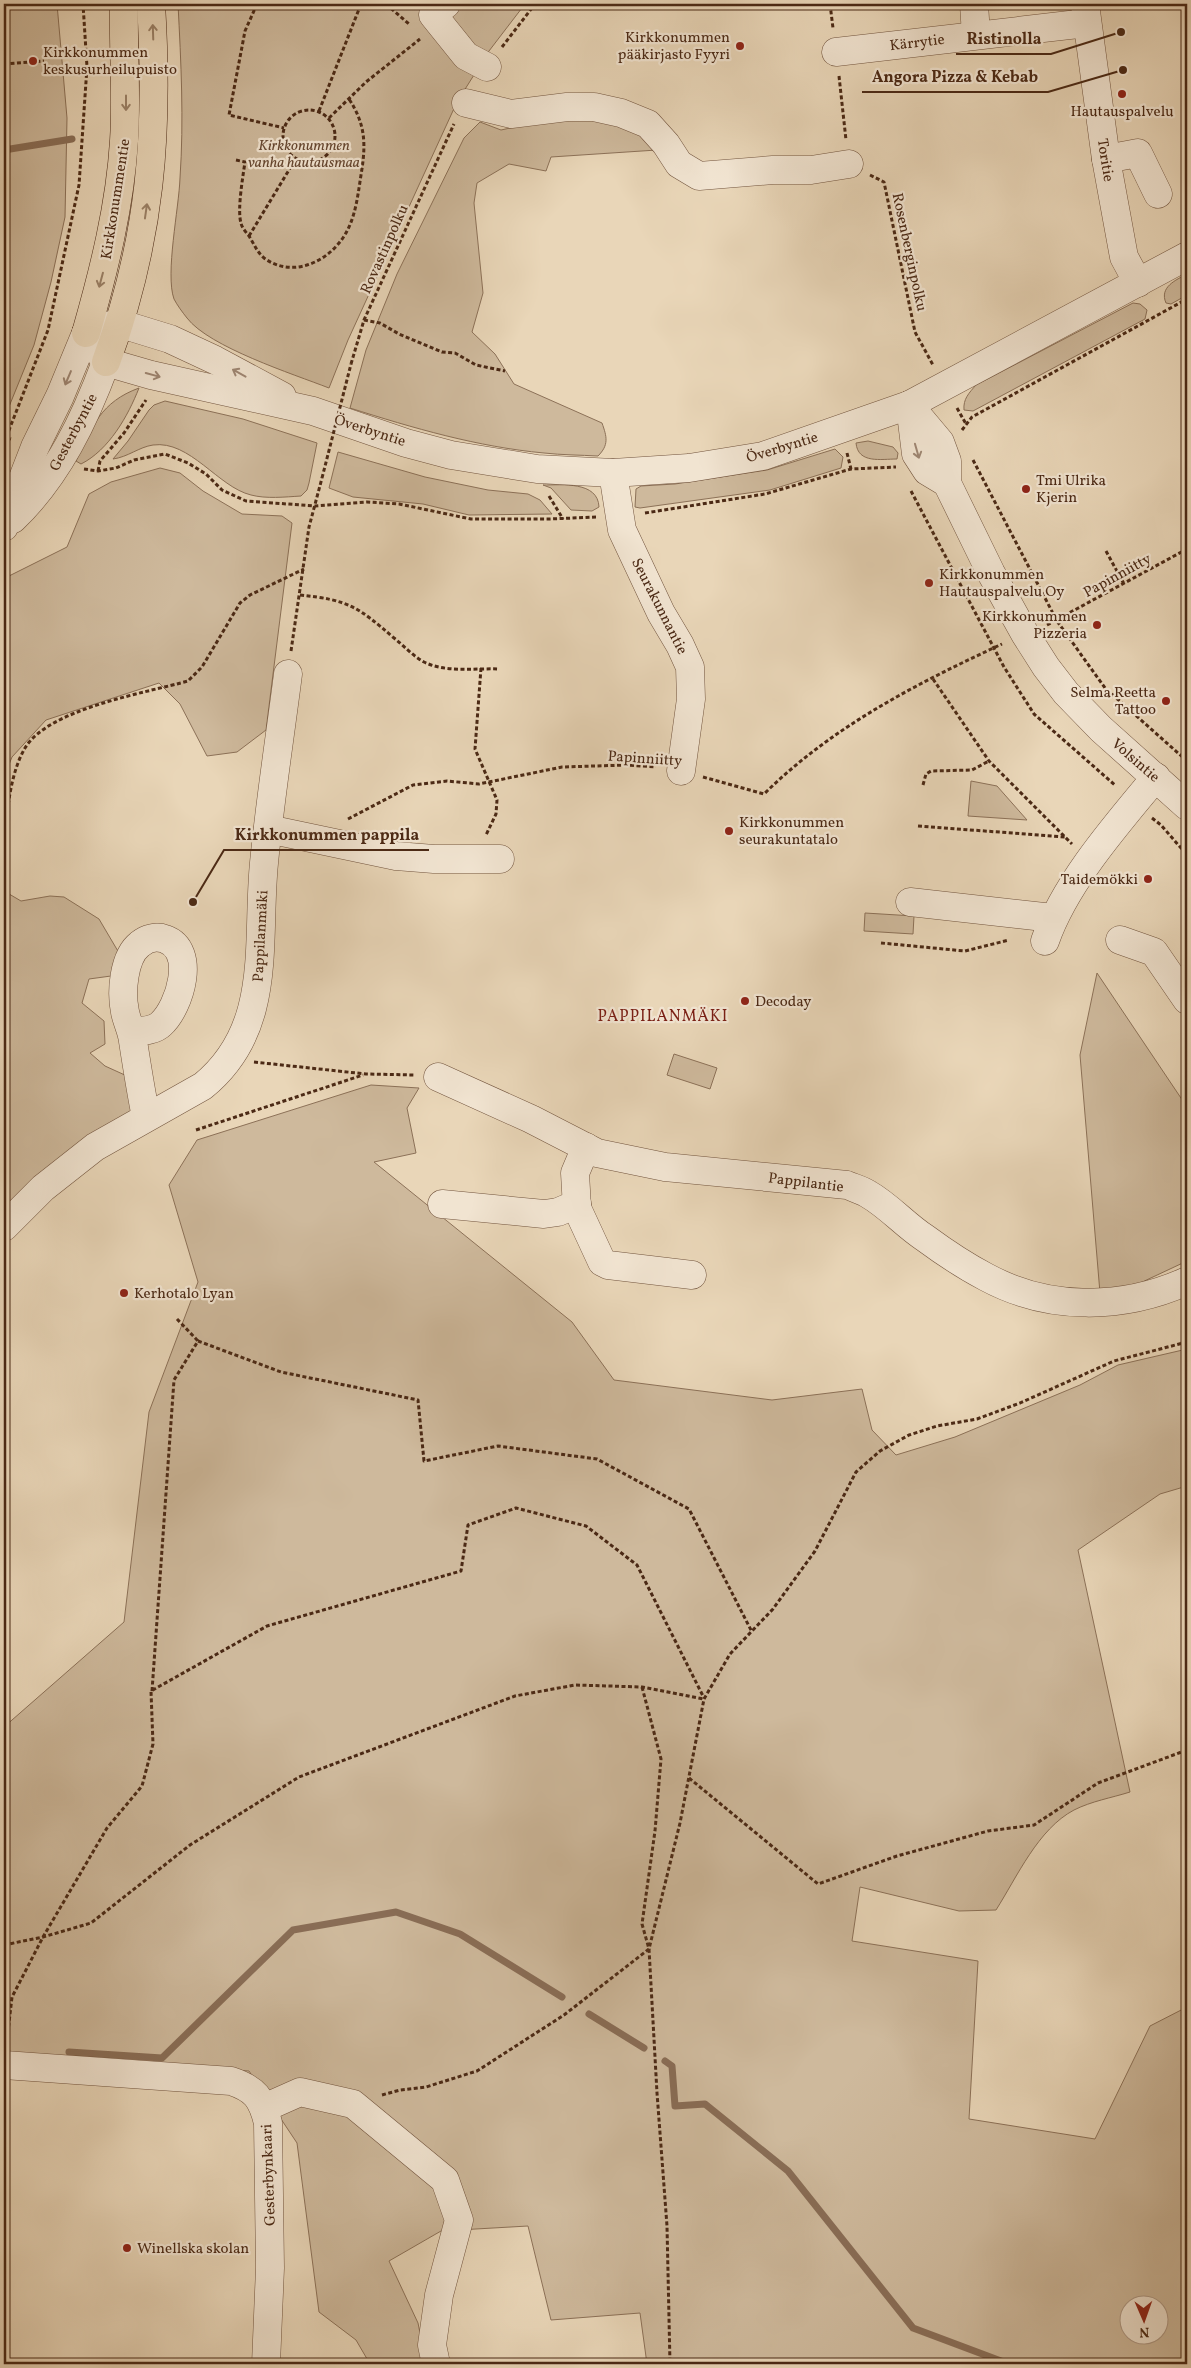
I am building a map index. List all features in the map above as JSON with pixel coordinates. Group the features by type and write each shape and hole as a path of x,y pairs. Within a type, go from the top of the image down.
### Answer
{"main road":[{"name":"Kirkkonummentie","path":"86,333 103,272 120,185 126,105 124,4"},
{"name":"Kirkkonummentie","path":"118,323 137,259 151,177 155,94 151,4"},
{"name":"Gesterbyntie","path":"106,362 118,323"}],"street":[{"path":"446,4 433,15 466,56 487,67"},
{"path":"974,4 976,35"},
{"name":"Kärrytie","path":"836,52 976,35 1086,13"},
{"name":"Toritie","path":"1086,13 1106,159 1124,257 1138,283"},
{"path":"466,103 511,114 567,107 594,107 621,113 648,124 666,144 679,164 699,176 811,170 848,164"},
{"path":"1106,159 1138,153 1158,194"},
{"name":"Överbyntie","path":"106,362 151,375 313,411 406,443 452,455 537,469 613,473 689,468 763,456 910,405 1187,256"},
{"path":"106,362 86,333 118,323"},
{"name":"Överbyntie","path":"118,323 170,338 313,411"},
{"name":"Gesterbyntie","path":"4,527 35,447 60,396 86,333"},
{"name":"Gesterbyntie","path":"4,527 33,500 61,460 83,418 106,362"},
{"name":"Volsintie","path":"910,405 940,442 947,461 947,483 991,573 1024,634 1046,667 1066,693 1101,729 1187,806"},
{"name":"Volsintie","path":"910,405 907,460 947,483"},
{"name":"Seurakunnantie","path":"613,473 622,530 661,613 680,645 690,667 690,699 681,770"},
{"name":"Pappilanmäki","path":"4,1227 43,1188 95,1147 203,1086 216,1075 228,1060 246,1028 259,982 264,864 288,674"},
{"path":"910,902 1049,930 1092,859 1156,777"},
{"path":"268,829 396,856 434,859 500,859"},
{"path":"1120,940 1154,952 1187,1000"},
{"path":"132,1032 146,1117"},
{"name":"Pappilantie","path":"438,1077 531,1119 598,1153 665,1167 847,1185 868,1193 923,1237 986,1277 1024,1293 1064,1303 1098,1304 1138,1298 1187,1281"},
{"path":"586,1147 575,1173 577,1204 583,1223 602,1262 608,1265 692,1275"},
{"path":"442,1204 544,1214 558,1212 577,1204"},
{"name":"Gesterbynkaari","path":"4,2065 230,2081 247,2086 258,2097 264,2108 268,2123 270,2268 266,2364"},
{"path":"264,2108 300,2092 353,2104 445,2180 459,2220 439,2295 432,2345 436,2364"}],"path":[{"path":"4,443 48,330 80,185 87,67 83,4"},
{"path":"256,4 245,31 229,115 284,128"},
{"path":"319,112 361,4"},
{"path":"386,4 415,30"},
{"path":"487,67 535,4"},
{"path":"830,4 848,164"},
{"path":"329,118 366,82 421,37"},
{"path":"4,64 44,62"},
{"path":"236,160 245,162 241,224 256,250 265,258 294,267 310,265 323,259 347,231 356,207 362,170 364,132 359,115 349,99"},
{"name":"Rovastinpolku","path":"304,569 309,528 364,320 446,137 466,103"},
{"path":"307,110 319,112 329,118 336,130 334,145 328,155 318,163 295,160 284,147 283,134 286,122 296,113 307,110"},
{"path":"249,236 295,160"},
{"name":"Rosenberginpolku","path":"848,164 884,182 915,332 966,424"},
{"path":"940,442 959,433 972,417 1187,299"},
{"path":"364,320 380,323 398,334 442,352 455,353 476,365 506,371"},
{"path":"146,399 124,433 100,461 98,471 116,468 134,460 165,454 188,463 206,474 222,490 246,501 315,506"},
{"path":"326,437 336,440"},
{"path":"972,458 1057,621 1105,688 1187,761"},
{"path":"544,492 552,500 563,519"},
{"name":"Papinniitty","path":"1057,621 1187,550"},
{"path":"1106,551 1124,584"},
{"path":"288,674 304,569"},
{"path":"4,837 17,766 25,747 36,735 72,713 188,681 202,667 240,603 250,594 304,569"},
{"path":"300,595 329,598 350,604 364,612 423,662 448,668 499,669"},
{"name":"Papinniitty","path":"341,821 355,817 414,784 447,781 479,784 562,767 628,766 681,770 764,794 780,778 857,719 993,648"},
{"path":"464,858 491,828 498,800 475,749 481,668"},
{"path":"933,679 989,761 1066,838 1092,859"},
{"path":"923,785 926,774 931,771 972,770 989,761"},
{"path":"918,826 1066,838"},
{"path":"882,943 965,951 1049,930"},
{"path":"228,1060 366,1074 438,1077"},
{"path":"196,1130 366,1074"},
{"path":"177,1320 198,1342 281,1372 418,1400 424,1461 498,1446 597,1459 689,1509 752,1632"},
{"path":"1182,1343 1187,1327"},
{"path":"4,2045 7,2042 12,1997 43,1937 107,1828 142,1786 153,1744 152,1691 174,1380 198,1342"},
{"path":"353,2104 400,2090 426,2087 477,2071 564,2015 649,1949 689,1778 704,1699 730,1654 773,1609 816,1551 856,1472 880,1452 909,1435 937,1426 977,1419 1020,1403 1114,1361 1187,1342"},
{"path":"152,1691 267,1626 462,1571 468,1525 516,1508 586,1526 637,1564 704,1699"},
{"path":"4,1945 43,1937 91,1923 190,1845 299,1777 515,1696 575,1686 642,1687 704,1699"},
{"path":"642,1687 661,1759 656,1831 642,1924 649,1949 656,2093 667,2226 670,2364"},
{"path":"689,1778 818,1884 897,1856 988,1831 1034,1825 1098,1783 1187,1750"}],"green space":[{"path":"4,4 57,4 67,118 65,217 51,282 34,345 4,419"},
{"name":"Kirkkonummen vanha hautausmaa","path":"178,4 525,4 489,51 457,102 348,340 329,388 253,359 213,339 198,329 187,318 174,299 171,274 182,134"},
{"path":"565,116 610,120 644,138 657,150 551,157 546,171 509,164 477,183 474,203 483,293 472,332 495,354 514,384 602,423 606,441 602,452 598,456 564,455 495,446 422,429 350,408 366,350 397,274 464,138 480,122 501,130"},
{"path":"1187,274 1187,295 1171,304 1166,303 1164,297 1167,288"},
{"path":"1133,303 1140,304 1147,310 1145,319 973,411 964,410 966,399 976,385"},
{"path":"139,388 123,421 109,441 91,458 81,464 76,461 99,417 115,400"},
{"path":"165,401 243,419 317,443 307,490 301,496 269,497 251,495 227,483 192,457 166,445 148,446 113,459 149,410 154,405"},
{"path":"868,441 893,447 898,453 897,459 871,459 861,454 856,443"},
{"path":"835,449 843,457 841,468 770,490 640,508 635,507 636,489 641,486 675,484 767,470"},
{"path":"338,452 425,477 488,490 528,494 540,500 552,514 469,515 423,504 353,497 329,488"},
{"path":"160,468 180,473 203,491 242,514 282,516 292,523 266,730 237,752 207,756 180,704 159,683 46,720 12,757 4,777 4,581 7,577 67,547 89,494 111,482"},
{"path":"543,485 569,485 586,489 597,499 599,507 592,511 571,510 551,488"},
{"path":"971,781 997,786 1027,820 968,816"},
{"path":"4,891 21,901 50,896 64,897 99,919 122,958 111,976 89,979 82,1003 104,1021 105,1044 90,1053 105,1066 127,1076 134,1111 4,1213"},
{"path":"865,913 914,916 913,934 864,931"},
{"path":"1097,973 1187,1107 1187,1261 1138,1284 1100,1293 1080,1055"},
{"path":"674,1054 717,1068 710,1089 667,1075"},
{"path":"371,1085 419,1088 407,1108 416,1153 374,1162 572,1322 614,1380 772,1400 862,1389 872,1430 896,1455 955,1437 1080,1385 1118,1365 1187,1349 1187,1486 1160,1494 1078,1550 1130,1792 1088,1804 1061,1818 1039,1841 1029,1855 996,1910 959,1911 860,1887 852,1941 978,1961 969,2119 1095,2139 1150,2026 1187,2007 1187,2364 647,2364 640,2313 551,2320 528,2226 441,2231 389,2261 418,2323 426,2363 370,2364 356,2340 319,2312 297,2143 249,2071 4,2053 4,1727 124,1622 149,1412 198,1282 169,1185 197,1140"}],"waterway":[{"path":"4,150 72,139"},
{"path":"69,2052 162,2058 293,1930 396,1912 460,1934 562,1997"},
{"path":"589,2014 644,2048"},
{"path":"665,2061 672,2066 675,2106 705,2104 788,2171 913,2328 1009,2364"}],"place":[{"name":"Ristinolla","path":"1121,32"},
{"name":"Kirkkonummen pääkirjasto Fyyri","path":"740,46"},
{"name":"Kirkkonummen keskusurheilupuisto","path":"33,61"},
{"name":"Angora Pizza & Kebab","path":"1123,70"},
{"name":"Hautauspalvelu","path":"1122,94"},
{"name":"Tmi Ulrika Kjerin","path":"1026,489"},
{"name":"Kirkkonummen Hautauspalvelu Oy","path":"929,583"},
{"name":"Kirkkonummen Pizzeria","path":"1097,625"},
{"name":"Selma Reetta Tattoo","path":"1166,701"},
{"name":"Kirkkonummen seurakuntatalo","path":"729,831"},
{"name":"Taidemökki","path":"1148,879"},
{"name":"Kirkkonummen pappila","path":"193,902"},
{"name":"Decoday","path":"745,1001"},
{"name":"Kerhotalo Lyan","path":"124,1293"},
{"name":"Winellska skolan","path":"127,2248"}],"district":[{"name":"PAPPILANMÄKI","path":"663,1015"}]}
